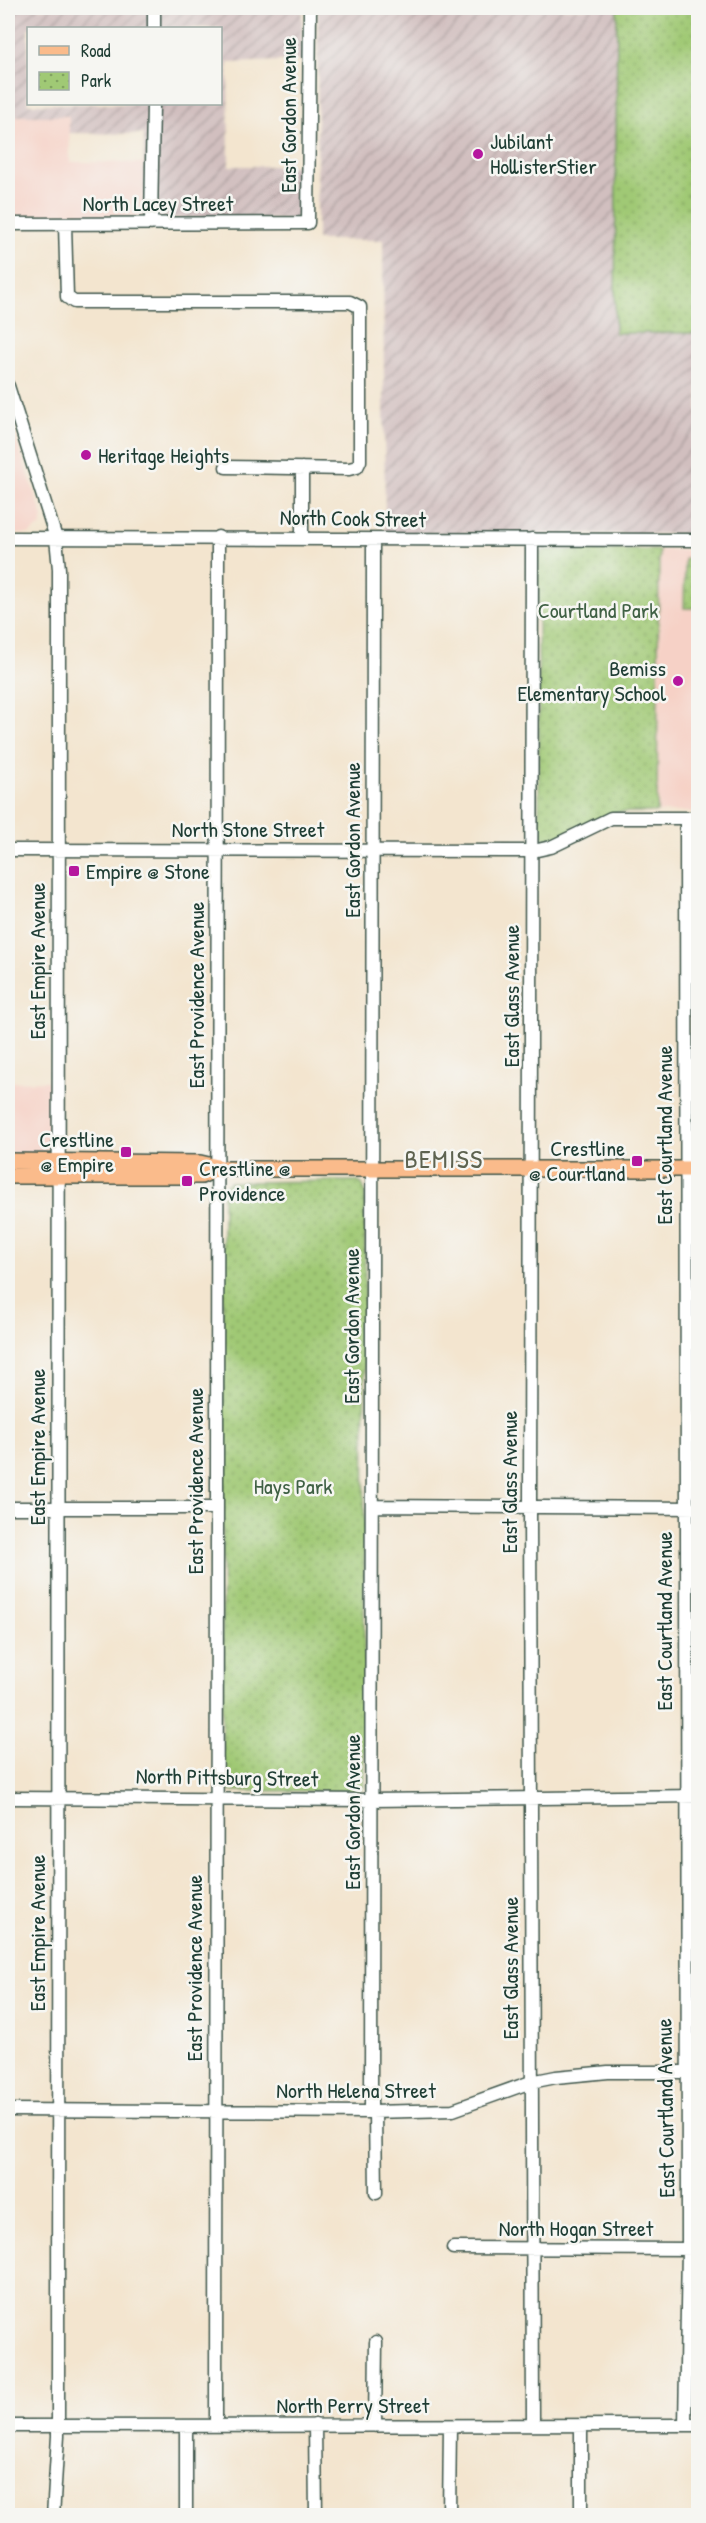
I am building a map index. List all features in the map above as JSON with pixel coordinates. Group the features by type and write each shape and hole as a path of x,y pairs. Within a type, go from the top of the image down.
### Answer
{"main road":[{"path":"8,1161 200,1163 216,1169 692,1169"},
{"path":"8,1176 201,1176 216,1169"}],"street":[{"path":"154,8 154,27"},
{"name":"East Gordon Avenue","path":"308,223 310,8"},
{"path":"151,224 153,105"},
{"name":"North Lacey Street","path":"8,224 308,223"},
{"path":"65,224 67,297 74,302 350,302 360,307 360,461 357,467 349,469 226,466"},
{"name":"East Empire Avenue","path":"8,386 56,538 59,569 58,2426 53,2516"},
{"path":"302,468 302,538"},
{"name":"East Providence Avenue","path":"216,2426 218,537"},
{"name":"North Cook Street","path":"8,538 699,540"},
{"name":"East Glass Avenue","path":"532,539 530,1508 532,2426"},
{"name":"East Gordon Avenue","path":"373,540 373,2112 376,2193"},
{"name":"North Stone Street","path":"8,850 533,851 550,847 611,818 692,818"},
{"name":"East Courtland Avenue","path":"685,2425 693,2249 685,2072 686,1508 692,1169 692,818"},
{"path":"372,1506 699,1508"},
{"path":"8,1509 216,1508"},
{"name":"North Pittsburg Street","path":"8,1798 373,1800 699,1796"},
{"name":"North Helena Street","path":"8,2110 373,2112 453,2110 531,2082 604,2072 699,2072"},
{"name":"North Hogan Street","path":"453,2248 693,2249"},
{"path":"375,2426 376,2342"},
{"name":"North Perry Street","path":"8,2426 699,2425"},
{"path":"186,2426 186,2516"},
{"path":"315,2426 316,2516"},
{"path":"449,2516 450,2426"},
{"path":"581,2426 581,2516"}],"shaded area":[{"path":"8,8 302,8 302,60 228,63 229,166 301,166 301,211 294,219 143,218 144,134 69,133 69,116 8,116"},
{"path":"318,8 617,8 615,333 698,333 698,534 385,533 383,240 317,240"},
{"path":"8,116 69,116 70,162 143,163 143,218 17,217 8,220"},
{"path":"8,417 43,517 41,526 29,534 8,534"},
{"name":"Bemiss Elementary School","path":"659,550 698,550 698,812 657,812"},
{"path":"49,1081 48,1148 41,1154 8,1154 8,1082"},
{"path":"692,1082 698,1082 698,1159 692,1150"}],"green space":[{"path":"617,8 698,8 698,333 615,333"},
{"name":"Courtland Park","path":"547,550 659,550 657,812 618,812 555,841 544,839 536,829 539,813 538,560 541,552"},
{"path":"685,559 698,559 698,608 684,608"},
{"name":"Hays Park","path":"356,1181 362,1184 365,1191 364,1787 359,1791 229,1791 222,1786 223,1188 230,1182"}],"place":[{"name":"Jubilant HollisterStier","path":"478,154"},
{"name":"Heritage Heights","path":"86,455"},
{"name":"Bemiss Elementary School","path":"678,681"},
{"name":"Empire @ Stone","path":"74,871"},
{"name":"Crestline @ Empire","path":"126,1152"},
{"name":"Crestline @ Courtland","path":"637,1161"},
{"name":"Crestline @ Providence","path":"187,1181"}],"district":[{"name":"BEMISS","path":"444,1159"}]}
